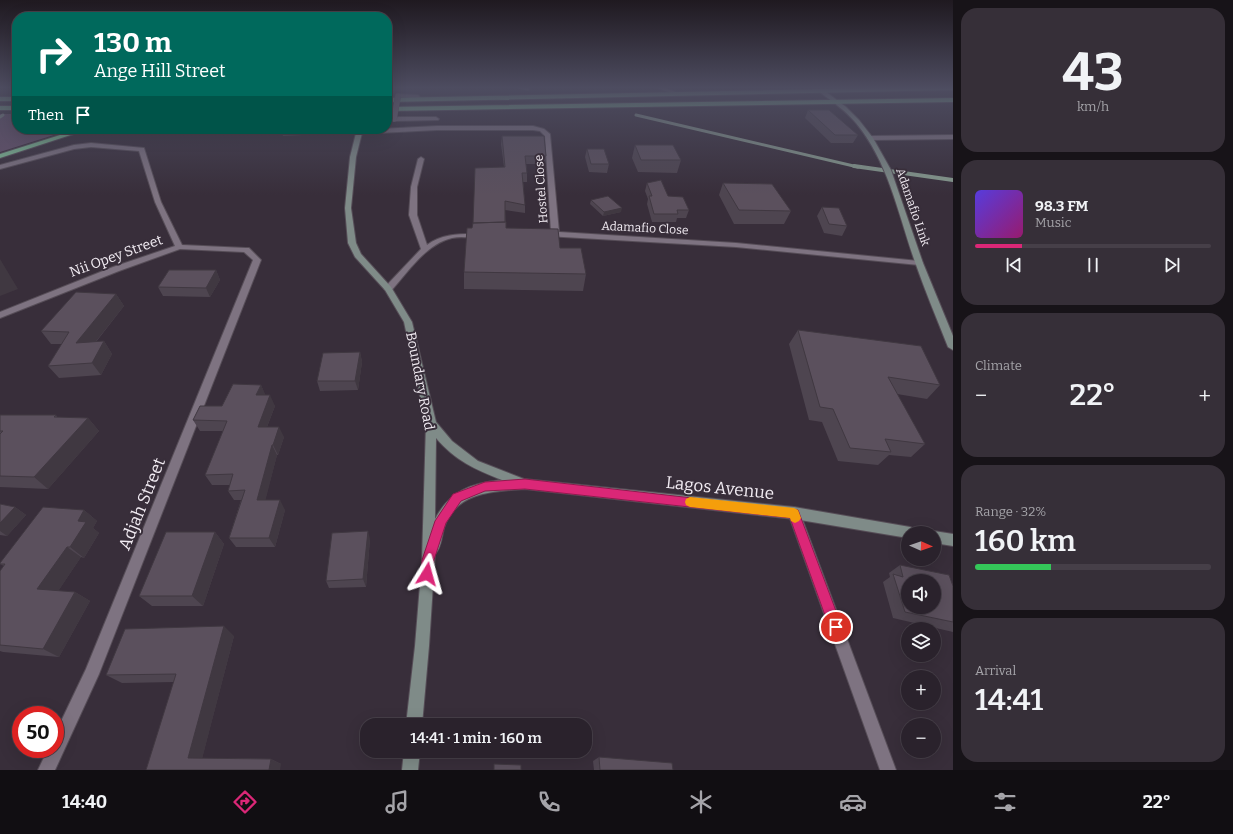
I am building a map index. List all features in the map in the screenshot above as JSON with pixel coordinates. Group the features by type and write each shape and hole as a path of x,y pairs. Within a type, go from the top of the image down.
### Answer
{"highway":[{"path":"0,156 70,134"}],"street":[{"path":"392,130 437,128 436,123"},
{"name":"Adamafio Link","path":"858,123 870,138 888,170 920,263 953,347"},
{"name":"Hostel Close","path":"437,128 533,128 542,130 548,135 556,234"},
{"name":"Boundary Road","path":"359,134 353,157 348,208 352,243 358,255 388,289 408,322 431,424 428,560 422,646 415,718"},
{"path":"870,138 953,137"},
{"path":"1,167 86,145 103,145 142,149 158,202 178,247"},
{"path":"421,159 414,187 413,215 425,250"},
{"name":"Adamafio Close","path":"540,234 736,245 920,263"},
{"path":"388,289 425,250 438,242 452,236 492,235"},
{"name":"Nii Opey Street","path":"0,315 116,269 178,247 246,250"},
{"name":"Adjah Street","path":"46,770 92,674 257,260 246,250"},
{"name":"Lagos Avenue","path":"431,424 448,444 474,464 525,484"},
{"name":"Lagos Avenue","path":"428,560 441,521 457,498 485,486 525,484 794,513 901,531"},
{"path":"794,513 888,770"},
{"path":"941,538 953,540"},
{"path":"410,770 411,758"}],"shaded area":[{"path":"0,123 12,123 12,134 57,134 0,152"}],"building":[{"path":"822,123 844,123 858,135 835,135"},
{"path":"502,136 544,136 546,156 525,156 527,173 522,173 525,205 505,201 505,222 473,223 475,168 505,167"},
{"path":"635,145 673,145 681,160 641,160"},
{"path":"587,149 604,149 609,164 591,164"},
{"path":"661,180 668,196 683,197 689,210 677,210 678,214 654,214 649,196 652,196 647,183"},
{"path":"723,183 772,184 791,211 739,210"},
{"path":"608,196 622,208 604,212 591,200"},
{"path":"822,207 839,208 847,226 829,224"},
{"path":"506,222 506,228 558,229 560,248 581,248 586,274 464,272 467,228 472,228 473,223"},
{"path":"169,270 216,270 206,288 158,287"},
{"path":"76,292 116,294 76,343 104,341 92,363 48,366 69,332 41,331"},
{"path":"798,330 921,346 940,385 888,377 925,444 885,439 891,452 850,448 833,409 820,407"},
{"path":"360,352 355,381 317,381 323,353"},
{"path":"233,384 261,385 256,395 270,395 258,427 279,427 272,445 257,500 280,500 269,538 229,538 245,490 228,491 233,474 205,475 227,421 193,420 200,406 222,406"},
{"path":"0,415 56,415 54,417 88,418 34,477 0,476 0,434 3,431 0,431"},
{"path":"0,504 15,507 0,523"},
{"path":"43,507 84,510 78,521 86,522 70,547 67,547 37,589 75,592 43,649 0,645 0,571 5,564 0,563"},
{"path":"368,531 363,579 326,581 332,533"},
{"path":"166,532 215,532 192,596 139,596"},
{"path":"900,565 949,575 953,586 953,622 915,614 941,614 941,574 902,574"},
{"path":"893,574 901,576 901,599"},
{"path":"224,626 188,758 271,759 269,770 146,770 176,674 106,675 125,629"},
{"path":"599,757 672,763 673,770 600,770"},
{"path":"494,764 521,765 521,770 494,770"}],"waterway":[{"path":"670,123 858,167"},
{"path":"854,166 953,180"}],"slow traffic":[{"path":"690,502 794,513 795,518"}],"route":[{"path":"427,574 428,560 441,521 457,498 485,486 525,484 794,513 836,627"}]}
